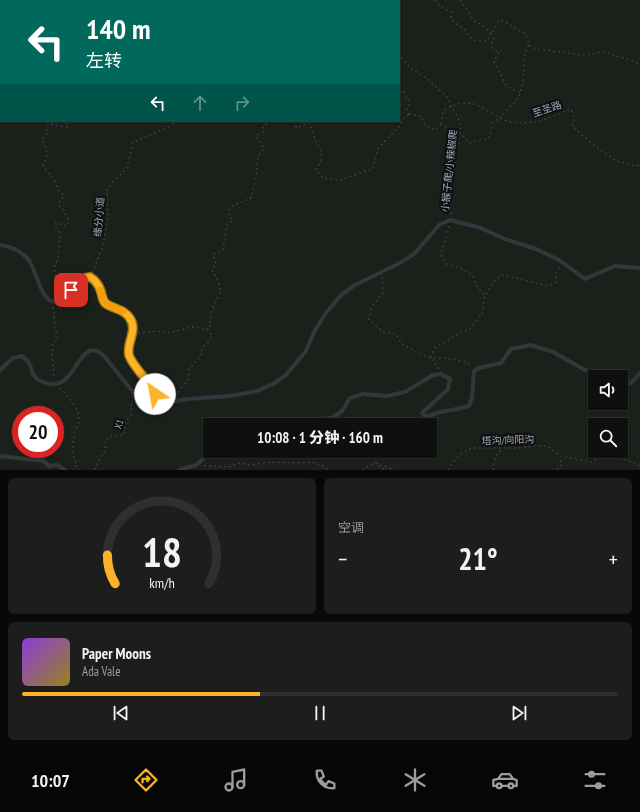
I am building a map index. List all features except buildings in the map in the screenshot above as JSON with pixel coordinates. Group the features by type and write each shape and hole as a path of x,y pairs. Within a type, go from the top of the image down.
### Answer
{"lane":[{"path":"158,401 176,401 230,396 257,391 273,384 286,375 306,351 314,332 340,295 355,285 398,264 414,254 439,224 450,220 481,228 505,239 536,249 563,263 585,279 614,266 640,268"},
{"path":"0,245 15,249 28,259 35,271 42,290 47,298 52,302 57,302 62,299 85,278 90,277 94,280 106,303 125,312 130,318 133,326 133,334 128,347 130,357 147,381 158,401"},
{"path":"332,418 342,411 350,398 363,394 387,396 405,392 433,375 441,374 450,380 448,389 422,413 426,418 440,412 469,406 472,398 474,370 501,363 511,349 531,344 553,352 588,371"},
{"path":"0,370 13,358 22,356 28,362 37,379 56,385 70,374 86,352 93,349 100,352 105,357 144,406 153,407 158,401"},
{"path":"628,382 630,383 640,373"},
{"path":"0,456 44,461 49,466"},
{"path":"179,470 196,465 205,458"},
{"path":"44,470 49,466 57,465 65,470"}],"path":[{"path":"435,0 443,8 452,12 451,19 476,41 487,41 500,20 526,34 529,45 525,53 523,82 519,97 500,118 493,123 489,138 470,143 460,133 441,125"},
{"path":"460,0 475,22 484,26 494,39 492,42 492,48 499,52 494,62 499,70 504,84 508,88 520,92"},
{"path":"529,45 536,49 584,56 603,52 640,64"},
{"name":"小猴子爬/小辣椒爬","path":"400,56 410,68 424,76 448,98 461,125 455,161 450,220 441,255 447,264 461,268 473,276 476,286 485,296"},
{"path":"403,91 410,103 407,109 409,114"},
{"path":"295,122 296,128 309,123 313,131 315,140 321,151 321,161 316,170 323,178 341,180 372,169 378,148 398,128 404,118 409,114 421,116 423,124 435,130 441,125 442,111 451,106 467,103 480,106 500,118"},
{"name":"至圣路","path":"500,118 508,122 525,123 541,121 571,109 576,119 572,126 591,143 616,161 636,166 640,165"},
{"path":"47,298 56,300 59,296 55,292 56,280 54,268 58,258 60,232 55,227 56,223 67,226 69,222 64,210 60,208 59,202 64,195 58,191 55,181 43,166 47,159 47,151 42,139 48,133 46,128 49,124 68,127 66,122"},
{"name":"缘分小道","path":"90,277 103,246 108,218 107,189 127,168 133,142 177,122"},
{"path":"207,328 211,325 209,320 214,304 221,291 216,276 212,270 216,264 213,254 223,250 227,224 233,220 229,215 230,207 251,198 256,178 258,156 264,149 256,136 263,132 263,127 269,122"},
{"path":"430,358 435,348 460,333 470,329 482,314 485,296 493,282 502,276 549,286 556,282 556,274 563,263"},
{"path":"382,272 383,292 372,307 369,319 383,332 396,334 402,344 430,358 435,363 441,374"},
{"path":"133,334 155,331 168,333 192,327 207,328"},
{"path":"171,397 178,393 188,379 189,369 201,356 202,347 210,341 210,334 207,328"},
{"path":"430,358 443,358 467,362 474,370"},
{"name":"X1","path":"94,470 106,449 104,442 110,436 124,435 126,421 131,415 133,391"},
{"name":"塔沟/向阳沟","path":"448,470 462,453 472,448 518,448 536,446 547,446 560,456 592,462 605,452 615,458 624,459 640,466"},
{"path":"493,470 496,456 502,448"},
{"path":"557,470 561,466 560,456"},
{"path":"196,465 230,467 238,463 251,465 272,462 312,462 326,467 327,470"},
{"path":"362,470 375,463 395,470"},
{"path":"375,463 385,470"}],"shaded area":[{"path":"400,0 640,0 640,470 0,470 0,122 400,122"}],"slow traffic":[{"path":"100,290 106,303 123,311"}],"route":[{"path":"71,290 80,281 90,277 100,289 106,303 125,312 130,318 133,326 133,334 128,347 130,357 155,394"}]}
